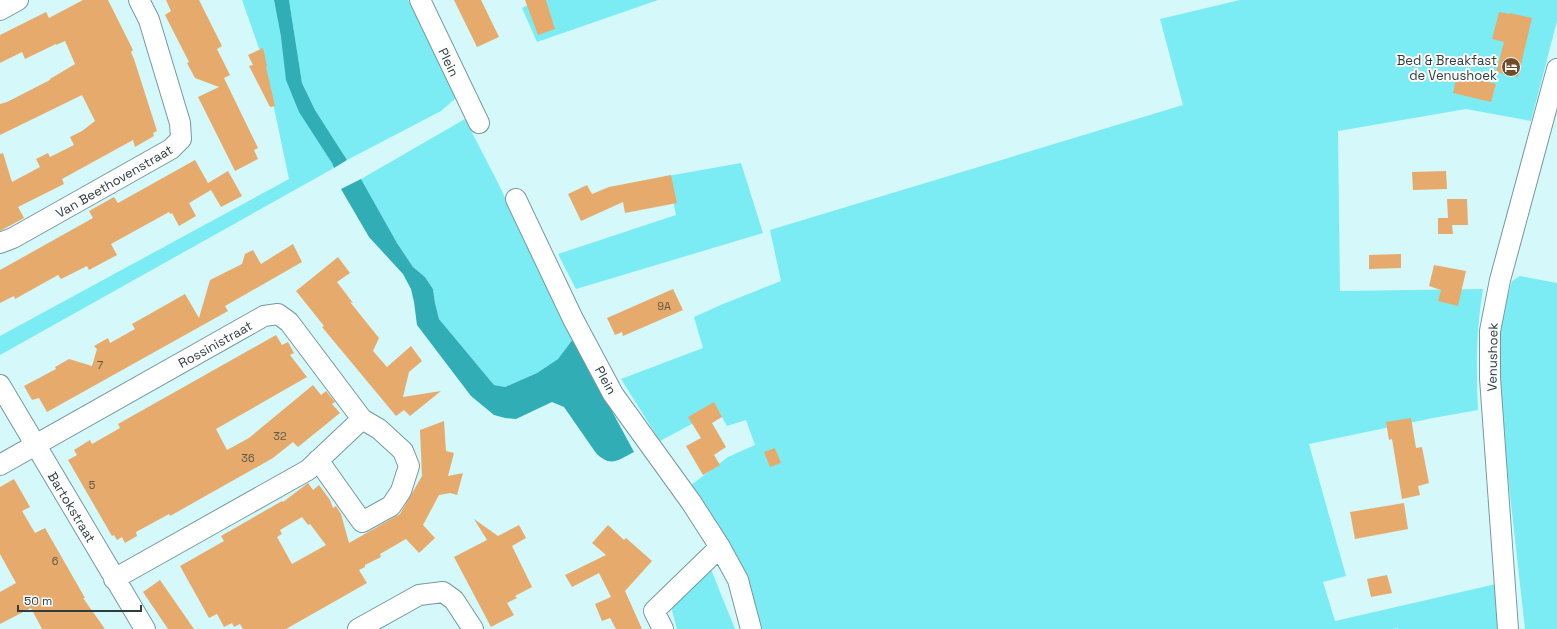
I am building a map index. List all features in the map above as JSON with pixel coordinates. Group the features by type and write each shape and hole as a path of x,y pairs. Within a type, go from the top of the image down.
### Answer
{"street":[{"path":"0,10 18,0"},
{"name":"Van Beethovenstraat","path":"0,243 13,238 171,149 181,138 180,123 156,42 149,20 139,0"},
{"name":"Plein","path":"420,0 479,123"},
{"name":"Venushoek","path":"1508,629 1490,378 1490,331 1500,280 1557,69"},
{"name":"Plein","path":"516,199 573,319 613,394 691,502 720,547 738,580 751,629"},
{"name":"Rossinistraat","path":"0,465 264,316 278,314 289,322 362,418 379,429 404,451 409,466 402,491 391,506 362,522 318,460"},
{"name":"Bartokstraat","path":"0,385 145,629"},
{"path":"114,579 308,470 362,418"},
{"path":"663,629 654,611 720,547"},
{"path":"358,629 419,595 443,592 454,600 473,629"}],"shaded area":[{"path":"242,0 274,0 281,37 334,168 0,355 0,336 289,179 265,65"},
{"path":"274,0 289,0 302,83 315,110 347,160 334,168 299,112 286,80 281,37"},
{"path":"289,0 408,0 456,98 441,111 347,160 315,110 302,83"},
{"path":"538,0 658,0 537,42 522,8"},
{"path":"1240,0 1557,0 1557,21 1531,121 1466,109 1338,131 1340,291 1483,289 1477,350 1478,410 1309,444 1346,576 1323,582 1335,621 1496,584 1500,629 762,629 741,573 732,554 714,518 691,485 728,457 755,445 746,420 727,426 718,410 660,441 621,379 703,348 694,317 781,281 770,230 1183,105 1160,19"},
{"path":"465,119 497,181 573,339 558,359 537,373 505,387 494,385 439,319 433,289 425,277 413,267 397,243 361,179"},
{"path":"741,163 763,233 576,289 558,254 676,215 668,176"},
{"path":"361,179 397,243 413,267 425,277 433,289 439,319 494,385 505,387 537,373 558,359 573,339 634,452 615,461 601,458 564,407 552,402 516,419 494,415 471,396 417,325 411,289 403,274 369,237 341,189"},
{"path":"1520,276 1557,283 1557,629 1525,629 1503,432 1497,346 1500,322 1512,281"},
{"path":"710,567 735,629 677,629 671,607"}],"building":[{"path":"83,0 108,0 133,50 131,52 157,131 153,133 154,136 135,147 133,140 62,179 64,184 18,207 24,218 0,231 0,154 3,153 12,182 40,167 36,159 48,153 50,157 74,145 70,137 82,131 95,121 82,95 0,135 0,104 7,102 50,80 75,64 65,41 25,59 22,52 0,63 0,35 46,12 49,18"},
{"path":"166,0 199,0 222,46 217,49 230,75 224,78 258,148 254,150 258,159 235,171 198,97 219,87 195,78 187,63 189,62 165,15 171,11"},
{"path":"454,0 481,0 499,37 477,47"},
{"path":"525,0 546,0 555,29 538,35"},
{"path":"1499,12 1532,18 1518,77 1496,72 1504,42 1492,39"},
{"path":"263,48 275,106 270,107 249,66 253,65 248,55"},
{"path":"1457,75 1496,84 1491,102 1453,93"},
{"path":"195,160 208,183 228,171 242,196 221,207 211,190 189,203 196,216 179,226 172,213 170,214 169,212 111,244 117,255 89,270 87,266 61,279 58,275 15,299 14,296 0,303 0,270 93,218 89,211 114,197 118,203"},
{"path":"1446,171 1447,189 1413,190 1412,172"},
{"path":"671,175 677,203 625,213 623,202 581,221 568,194 587,185 592,194 609,187"},
{"path":"1447,199 1467,199 1468,225 1452,225 1453,234 1438,234 1438,218 1448,218"},
{"path":"293,244 302,262 225,306 228,311 47,412 39,398 32,400 24,386 56,369 55,367 69,359 92,366 97,349 94,346 108,338 110,343 135,329 132,324 185,294 199,318 210,280 242,264 245,254 253,250 261,264"},
{"path":"1401,254 1401,268 1369,269 1369,255"},
{"path":"338,257 350,273 337,282 353,303 350,302 379,338 373,351 387,367 411,346 422,361 409,372 403,397 441,391 410,416 404,410 396,416 322,327 324,326 296,291"},
{"path":"1434,265 1466,271 1458,306 1438,301 1441,290 1429,286"},
{"path":"673,289 683,310 623,336 622,332 615,335 607,318"},
{"path":"276,335 282,345 288,342 294,353 290,355 307,377 216,429 227,450 249,438 313,385 321,395 326,391 335,402 332,404 340,413 298,447 293,442 273,458 170,516 169,514 136,532 137,536 125,543 122,537 117,540 114,535 112,536 68,460 77,455 74,450 90,440 92,444 120,428 118,424"},
{"path":"714,402 722,417 712,423 726,447 714,455 720,465 703,475 686,446 701,438 688,417"},
{"path":"1411,418 1416,448 1422,447 1429,483 1418,486 1420,495 1402,499 1392,439 1389,440 1386,422"},
{"path":"444,421 446,451 454,453 448,476 463,473 457,495 450,493 439,495 423,525 435,538 419,553 406,539 380,554 381,557 365,565 365,567 359,570 367,583 286,629 243,629 240,624 234,627 232,623 224,627 217,614 209,618 180,566 224,541 221,536 282,501 283,502 308,483 313,490 319,485 330,500 333,508 336,506 341,514 349,543 400,514 422,476 420,430","holes":["302,517 308,525 310,524 326,545 292,564 277,537 282,534 280,530"]},
{"path":"775,448 781,463 770,467 764,452"},
{"path":"14,479 30,507 22,511 35,533 45,528 85,598 83,598 105,629 42,629 31,608 0,624 0,592 16,583 0,554 0,487"},
{"path":"1404,503 1408,529 1355,539 1350,512"},
{"path":"474,519 498,536 519,525 526,538 512,546 532,587 515,596 517,598 507,603 514,615 491,627 454,557 487,540"},
{"path":"608,525 624,540 626,538 652,561 625,591 642,629 616,629 610,618 602,621 595,604 611,597 599,573 572,587 565,575 606,555 592,543"},
{"path":"1387,575 1392,593 1371,597 1367,579"},
{"path":"160,580 194,629 168,629 143,592"}],"place":[{"name":"Bed & Breakfast de Venushoek","path":"1511,67"}]}
